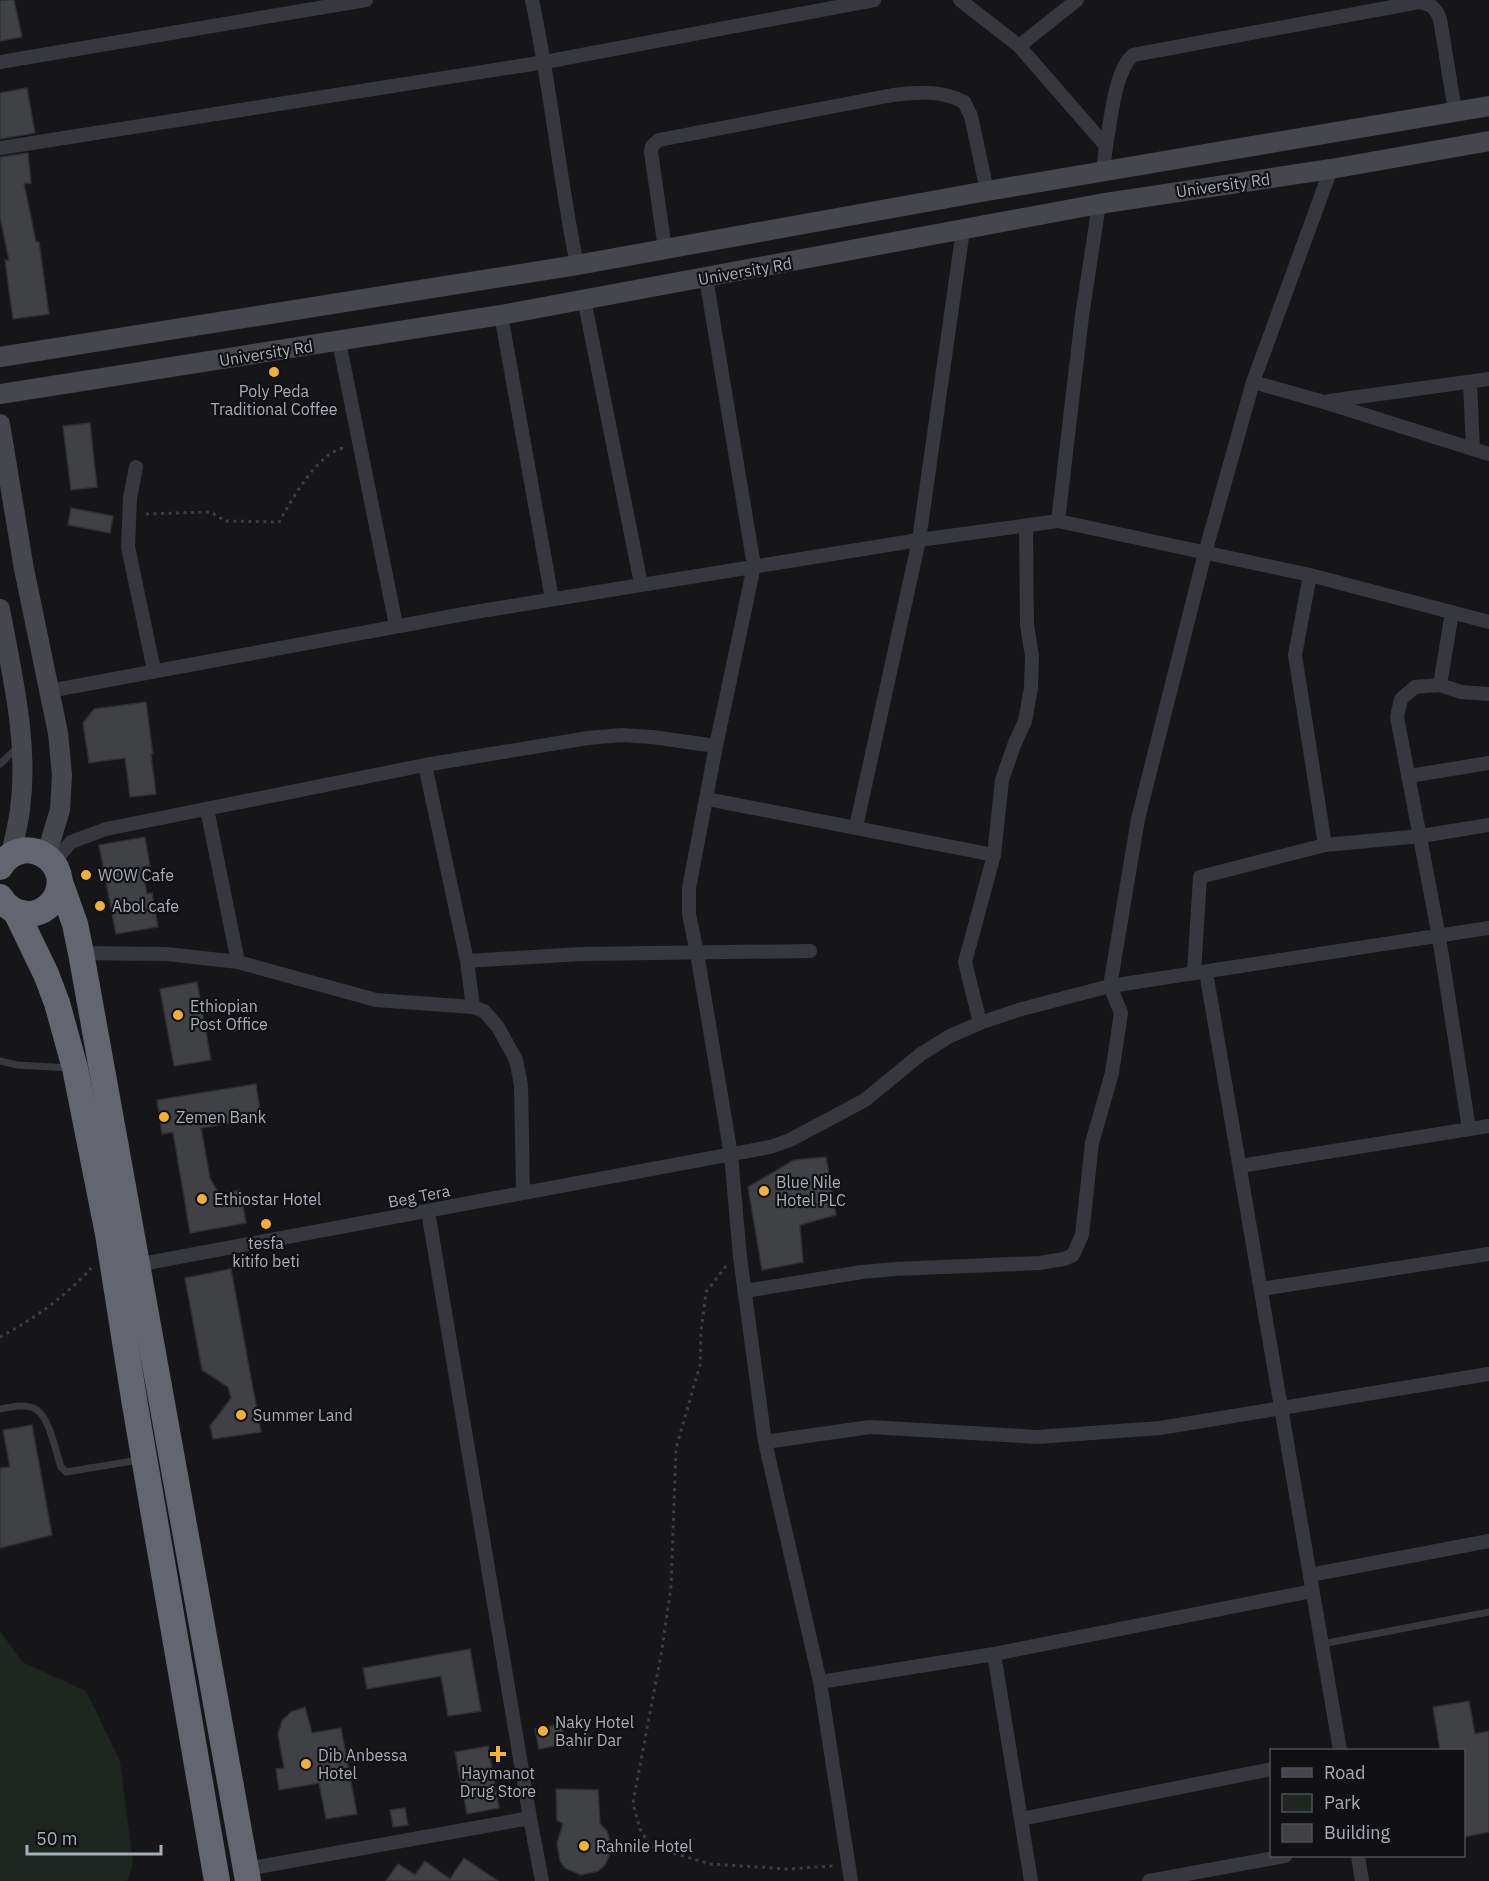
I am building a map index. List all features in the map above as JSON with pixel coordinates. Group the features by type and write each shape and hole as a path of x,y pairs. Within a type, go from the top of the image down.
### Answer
{"highway":[{"path":"4,860 28,850 53,867 75,924 125,1267 144,1459 217,1881"},
{"path":"5,904 28,914 41,912 51,904 57,894 53,867"},
{"path":"5,904 46,974 60,1012 75,1068 108,1234 125,1267 233,1793 247,1875"},
{"path":"203,1798 233,1793"}],"street":[{"path":"0,62 341,2 366,0"},
{"path":"532,0 545,62 568,223 641,584"},
{"path":"0,148 545,62 874,0"},
{"path":"960,0 1018,46 1106,146"},
{"path":"1018,46 1077,0"},
{"path":"1058,521 1082,316 1106,146 1120,73 1126,61 1133,55 1419,2 1436,8 1440,19 1455,111"},
{"path":"665,249 651,153 652,146 659,140 893,95 922,92 950,95 964,102 970,116 987,191"},
{"name":"University Rd","path":"0,357 577,265 987,191 1489,105"},
{"name":"University Rd","path":"0,394 501,315 1099,204 1331,169 1489,141"},
{"path":"745,1291 862,1272 1039,1263 1064,1259 1073,1255 1082,1235 1092,1143 1112,1072 1121,1013 1110,986 1138,819 1205,553 1253,382 1331,169"},
{"path":"856,828 919,540 963,230"},
{"path":"706,278 754,566 716,746 688,901 689,914 698,953 731,1155 740,1257 765,1442 820,1682 851,1881"},
{"path":"501,315 552,599"},
{"path":"339,342 396,625"},
{"path":"1324,402 1489,379"},
{"path":"1253,382 1489,454"},
{"path":"1470,382 1473,449"},
{"path":"0,424 24,569 58,733 62,774 53,867"},
{"path":"136,467 130,498 128,547 154,670"},
{"path":"17,701 49,691 396,625 919,540 1058,521 1310,575 1489,622"},
{"path":"981,1023 965,962 994,855 1002,780 1025,721 1032,688 1032,656 1027,625 1026,526"},
{"path":"1310,575 1295,655 1325,845"},
{"path":"0,609 17,701 23,776 20,810 4,860"},
{"path":"1440,685 1452,612"},
{"path":"1469,1129 1439,937 1397,717 1401,699 1415,687 1440,685 1461,692 1489,694"},
{"path":"53,867 71,842 89,834 425,765 588,738 622,735 716,746"},
{"path":"1409,776 1489,763"},
{"path":"425,765 467,961 473,1007"},
{"path":"707,799 994,855"},
{"path":"207,809 238,962"},
{"path":"1340,1749 1240,1166 1200,972 1200,877 1325,845 1421,836 1489,825"},
{"name":"Beg Tera","path":"125,1267 428,1211 523,1191 770,1147 790,1140 865,1100 921,1054 950,1036 1018,1010 1110,986 1489,928"},
{"path":"467,961 581,954 810,951"},
{"path":"81,953 167,954 238,962 376,1000 473,1007 484,1011 498,1027 516,1060 521,1085 523,1191"},
{"path":"1240,1166 1489,1126"},
{"path":"428,1211 542,1881"},
{"path":"1261,1289 1489,1254"},
{"path":"765,1442 870,1427 1037,1437 1098,1434 1160,1428 1489,1374"},
{"path":"1310,1575 1489,1541"},
{"path":"820,1682 994,1654 1312,1591"},
{"path":"994,1654 1031,1881"},
{"path":"1021,1819 1270,1769"},
{"path":"247,1875 530,1818"},
{"path":"1149,1881 1280,1857"},
{"path":"1358,1857 1362,1881"}],"lane":[{"path":"0,764 22,743"},
{"path":"0,1061 17,1065 75,1068"},
{"path":"0,1409 21,1406 38,1411 49,1429 61,1467 66,1472 144,1459"},
{"path":"1322,1644 1489,1612"}],"path":[{"path":"129,514 211,512 225,521 279,522 294,496 315,469 336,448 360,446"},
{"path":"0,1337 71,1290 91,1268 108,1234"},
{"path":"740,1257 722,1269 706,1292 700,1365 676,1448 671,1587 662,1649 633,1803 639,1829 650,1846 710,1864 789,1869 848,1865"}],"green space":[{"path":"0,1631 22,1662 86,1691 120,1761 133,1863 127,1881 0,1881"}],"building":[{"path":"0,0 14,0 22,37 0,41"},
{"path":"27,88 35,133 0,139 0,93"},
{"path":"28,153 31,183 24,184 36,242 39,242 49,314 13,319 5,260 9,260 0,217 0,157"},
{"path":"90,423 97,487 71,490 63,426"},
{"path":"71,508 113,516 110,533 68,525"},
{"path":"146,702 156,794 130,797 125,758 89,763 83,723 94,709"},
{"path":"145,837 150,866 142,867 147,894 152,893 158,927 116,934 99,845"},
{"path":"197,982 211,1060 174,1066 160,989"},
{"path":"256,1084 261,1118 201,1128 210,1178 219,1194 240,1190 246,1223 190,1233 173,1132 162,1134 157,1100"},
{"path":"826,1157 836,1215 800,1225 803,1262 762,1270 748,1187 794,1160"},
{"path":"231,1269 261,1432 213,1439 210,1426 231,1398 228,1387 202,1370 185,1278"},
{"path":"32,1425 52,1535 0,1548 0,1468 10,1467 3,1430"},
{"path":"470,1649 481,1711 448,1716 441,1676 367,1689 363,1668"},
{"path":"1469,1701 1475,1734 1489,1731 1489,1832 1465,1837 1465,1749 1440,1749 1433,1707"},
{"path":"305,1707 312,1733 341,1728 357,1814 326,1819 319,1783 279,1790 276,1769 284,1768 278,1734 282,1721 291,1712"},
{"path":"562,1724 565,1744 539,1749 535,1729"},
{"path":"488,1746 499,1808 467,1814 455,1752"},
{"name":"Rahnile Hotel","path":"556,1789 598,1790 600,1824 607,1831 612,1849 605,1865 598,1871 581,1875 565,1868 560,1861 557,1843 563,1824 557,1820"},
{"path":"405,1808 408,1825 393,1827 390,1810"},
{"path":"464,1858 498,1881 386,1881 398,1864 415,1875 425,1861 450,1879"}],"place":[{"name":"Poly Peda Traditional Coffee","path":"274,372"},
{"name":"WOW Cafe","path":"86,875"},
{"name":"Abol cafe","path":"100,906"},
{"name":"Ethiopian Post Office","path":"178,1015"},
{"name":"Zemen Bank","path":"164,1117"},
{"name":"Blue Nile Hotel PLC","path":"764,1191"},
{"name":"Ethiostar Hotel","path":"202,1199"},
{"name":"tesfa kitifo beti","path":"266,1224"},
{"name":"Summer Land","path":"241,1415"},
{"name":"Naky Hotel Bahir Dar","path":"543,1731"},
{"name":"Haymanot Drug Store","path":"498,1754"},
{"name":"Dib Anbessa Hotel","path":"306,1764"},
{"name":"Rahnile Hotel","path":"584,1846"}]}
